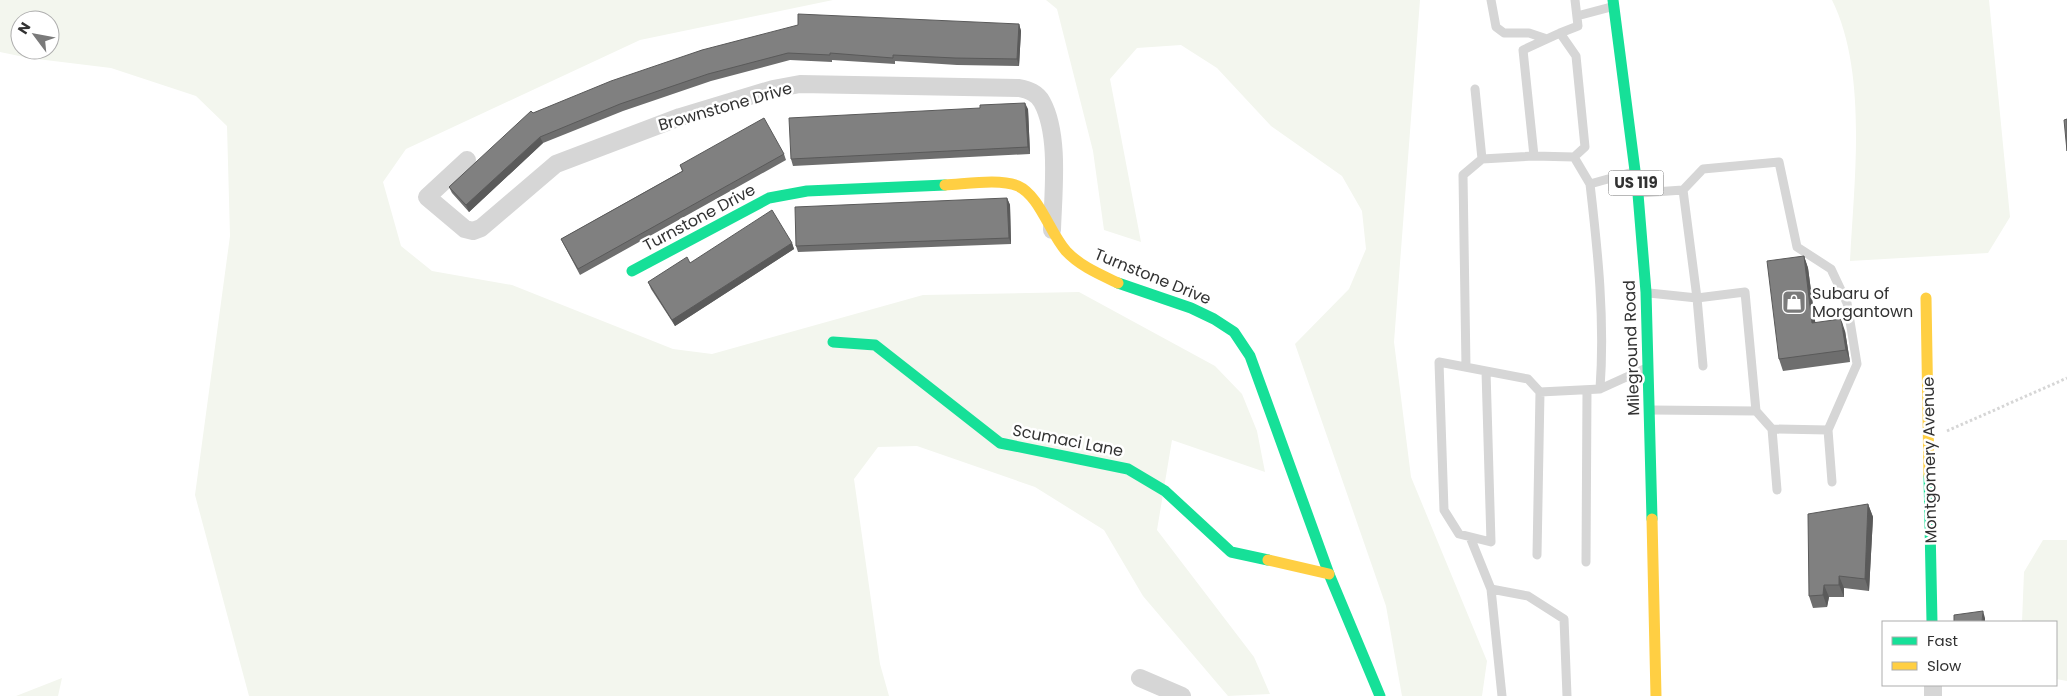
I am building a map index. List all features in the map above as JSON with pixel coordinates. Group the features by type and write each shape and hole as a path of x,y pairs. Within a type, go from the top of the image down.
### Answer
{"street":[{"name":"Mileground Road","path":"1613,3 1638,194 1646,292 1656,696"},
{"name":"Brownstone Drive","path":"467,160 427,197 465,229 473,231 481,228 556,164 680,117 773,89 800,84 1019,88 1031,91 1041,100 1048,118 1052,143 1052,233"},
{"name":"Turnstone Drive","path":"632,271 769,198 807,191 1001,182 1019,186 1033,198 1052,233 1066,251 1086,268 1158,298 1191,308 1214,319 1234,332 1250,356 1328,574 1380,696"},
{"name":"Montgomery Avenue","path":"1926,298 1932,621"},
{"name":"Scumaci Lane","path":"833,342 875,345 1000,443 1128,469 1165,490 1231,552 1328,574"},
{"path":"1140,678 1182,696"}],"lane":[{"path":"1491,0 1496,27 1504,34 1529,33 1547,39"},
{"path":"1534,156 1524,50 1578,26 1575,0"},
{"path":"1577,16 1613,3"},
{"path":"1466,367 1463,175 1482,159 1534,156 1574,157 1585,146 1576,56 1560,33"},
{"path":"1475,89 1482,159"},
{"path":"1574,157 1590,184 1601,277 1603,349 1600,389"},
{"path":"1638,194 1683,190 1703,169 1779,162 1797,247 1831,269 1847,303 1858,364 1828,430 1832,482"},
{"path":"1590,184 1634,172"},
{"path":"1683,190 1697,298 1703,366"},
{"path":"1646,292 1697,298 1745,292 1756,411 1772,429 1776,490"},
{"path":"1486,371 1491,542 1459,534 1444,510 1439,362 1528,379 1540,392 1537,555"},
{"path":"1540,392 1600,389 1649,367"},
{"path":"1586,562 1587,390"},
{"path":"1650,410 1756,411"},
{"path":"1772,429 1828,430"},
{"path":"1470,537 1491,589 1502,696"},
{"path":"1491,589 1528,596 1564,619 1567,696"}],"path":[{"path":"1928,440 2067,378"}],"shaded area":[{"path":"0,0 833,0 640,40 406,149 383,182 401,246 432,271 512,285 673,349 712,354 923,295 1079,292 1215,366 1242,394 1257,431 1265,472 1172,440 1157,530 1254,657 1270,694 1228,696 1143,596 1104,530 1035,487 917,446 878,447 854,479 880,664 889,696 249,696 195,495 230,236 227,126 196,96 111,68 45,60 60,60 60,10 10,10 10,54 0,52"},
{"path":"1046,0 1420,0 1394,342 1411,477 1487,661 1482,696 1402,696 1386,606 1295,344 1349,289 1366,249 1362,211 1342,176 1271,126 1217,68 1181,45 1137,48 1110,79 1141,242 1104,230 1093,151 1057,9"},
{"path":"1832,0 1989,0 2010,217 1988,253 1850,261 1856,163 1855,94 1851,60 1843,29"},
{"path":"2043,540 2067,540 2067,681 2057,679 2057,621 2022,621 2024,572"},
{"path":"62,678 58,696 16,696"}],"building":[{"path":"798,14 1019,24 1017,59 893,55 893,58 830,53 830,55 788,53 708,74 620,104 540,137 466,205 449,187 531,111 533,113 611,81 702,50 798,25"},
{"path":"1025,103 1028,147 791,159 789,118 980,108 980,105"},
{"path":"764,118 784,154 578,269 561,239 683,171 680,165"},
{"path":"2067,119 2067,151 2064,120"},
{"path":"1007,198 1009,238 796,246 795,207"},
{"path":"772,210 792,243 672,320 648,282 687,257 690,263"},
{"name":"Subaru of Morgantown","path":"1804,256 1812,323 1841,319 1846,350 1779,359 1767,261"},
{"path":"1868,504 1865,579 1839,576 1839,585 1824,585 1823,595 1809,596 1808,514"},
{"path":"1983,611 1982,621 1954,621 1954,615"}],"traffic: fast":[{"path":"1613,0 1638,194 1646,292 1652,519"},
{"path":"632,271 769,198 807,191 945,185"},
{"path":"1118,283 1191,308 1214,319 1234,332 1250,356 1329,574 1380,696"},
{"path":"833,342 875,345 1000,443 1128,469 1165,491 1231,552 1268,560"},
{"path":"1929,476 1932,621"}],"traffic: slow":[{"path":"945,185 1002,182 1018,186 1032,197 1060,243 1071,256 1090,269 1118,283"},
{"path":"1926,298 1929,476"},
{"path":"1652,519 1656,696"},
{"path":"1268,560 1329,574"}],"place":[{"name":"Subaru of Morgantown","path":"1794,302"}]}
